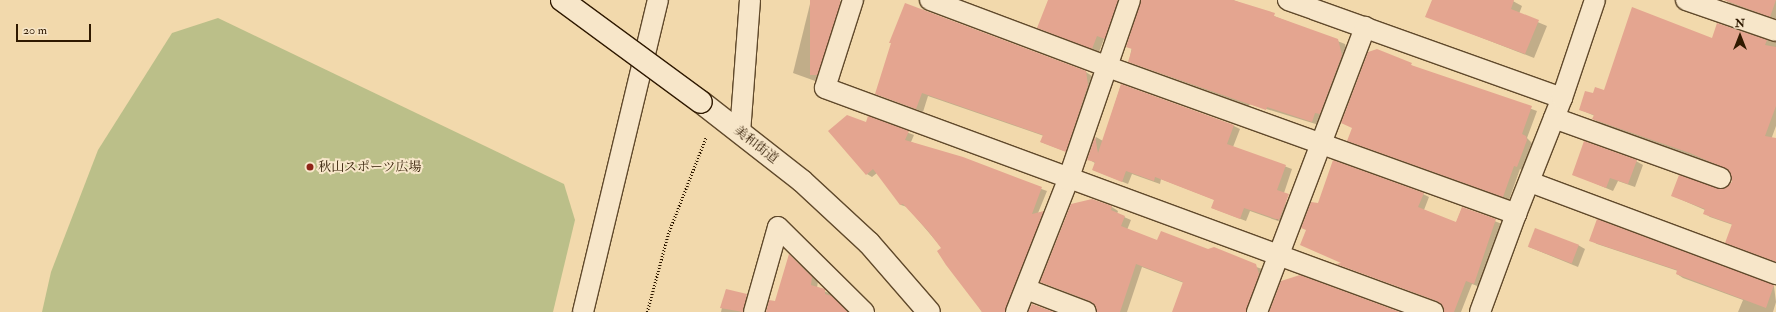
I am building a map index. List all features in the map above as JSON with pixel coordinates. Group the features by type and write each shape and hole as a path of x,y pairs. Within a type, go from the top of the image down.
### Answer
{"main road":[{"name":"美和街道","path":"562,0 708,107 802,181 869,243 929,312"}],"street":[{"path":"583,312 658,0"},
{"path":"740,133 750,0"},
{"path":"853,0 825,88 1068,180 1433,312"},
{"path":"930,0 1108,67 1321,142 1516,214"},
{"path":"1016,312 1026,290 1068,180 1130,0"},
{"path":"1288,0 1562,98"},
{"path":"1480,312 1516,214 1530,182 1562,98 1595,0"},
{"path":"1686,0 1776,31"},
{"path":"1257,312 1365,27"},
{"path":"1554,118 1721,178"},
{"path":"1530,182 1776,274"},
{"path":"754,312 778,227 864,312"},
{"path":"1026,290 1086,312"}],"path":[{"path":"648,312 668,234 708,107"}],"green space":[{"name":"秋山スポーツ広場","path":"218,18 564,184 575,220 553,312 42,312 51,272 98,150 172,33"}],"building":[{"path":"810,0 840,0 840,75 810,75"},
{"path":"1048,0 1118,0 1105,39 1097,36 1092,49 1037,28"},
{"path":"1141,0 1233,0 1275,13 1274,16 1338,39 1342,55 1320,114 1315,113 1312,122 1267,107 1266,110 1128,62 1132,49 1126,47"},
{"path":"1432,0 1514,0 1511,9 1539,20 1525,54 1425,17"},
{"path":"1724,0 1776,0 1770,17"},
{"path":"905,3 1086,71 1088,85 1066,152 1040,142 1043,135 922,93 916,109 875,94 891,43 889,43"},
{"path":"1632,7 1712,38 1717,23 1767,40 1765,45 1776,47 1776,106 1765,136 1776,138 1776,262 1725,243 1732,224 1703,214 1705,209 1671,196 1679,175 1723,189 1732,182 1729,170 1690,153 1592,119 1594,115 1579,110 1585,91 1593,93 1595,87 1604,90"},
{"path":"1377,49 1412,63 1411,65 1532,106 1522,134 1526,136 1527,140 1517,167 1514,166 1503,197 1347,141 1352,128 1341,123 1368,52"},
{"path":"1121,84 1234,125 1227,144 1286,165 1277,190 1289,194 1279,220 1244,208 1240,219 1211,208 1214,200 1155,177 1154,181 1126,171 1122,182 1092,170 1095,162 1087,160 1095,136 1098,153"},
{"path":"847,115 866,122 868,116 909,131 905,140 963,157 1042,187 1032,214 1044,211 1005,312 982,312 946,265 937,251 941,248 928,231 903,204 900,205 873,169 866,175 828,131"},
{"path":"1584,141 1637,160 1628,184 1610,178 1606,188 1572,175"},
{"path":"1333,160 1424,193 1418,207 1456,222 1462,207 1496,219 1474,284 1466,281 1454,312 1444,312 1442,305 1437,301 1336,264 1341,263 1300,245 1306,230 1301,228 1311,202 1318,203"},
{"path":"1092,199 1112,206 1111,210 1125,216 1121,226 1157,240 1161,231 1208,249 1214,247 1256,264 1259,274 1246,312 1172,312 1183,282 1136,264 1120,312 1097,312 1095,305 1090,301 1040,282 1071,204"},
{"path":"1597,219 1774,285 1766,308 1676,274 1677,270 1589,241"},
{"path":"1535,228 1579,245 1572,264 1528,247"},
{"path":"789,254 812,277 811,285 825,289 825,294 832,296 848,312 766,312 769,300 775,301"},
{"path":"1300,275 1400,312 1269,312 1281,281"},
{"path":"726,289 747,294 743,312 720,308"},
{"path":"1032,304 1054,312 1028,312"}],"place":[{"name":"秋山スポーツ広場","path":"310,167"}]}
